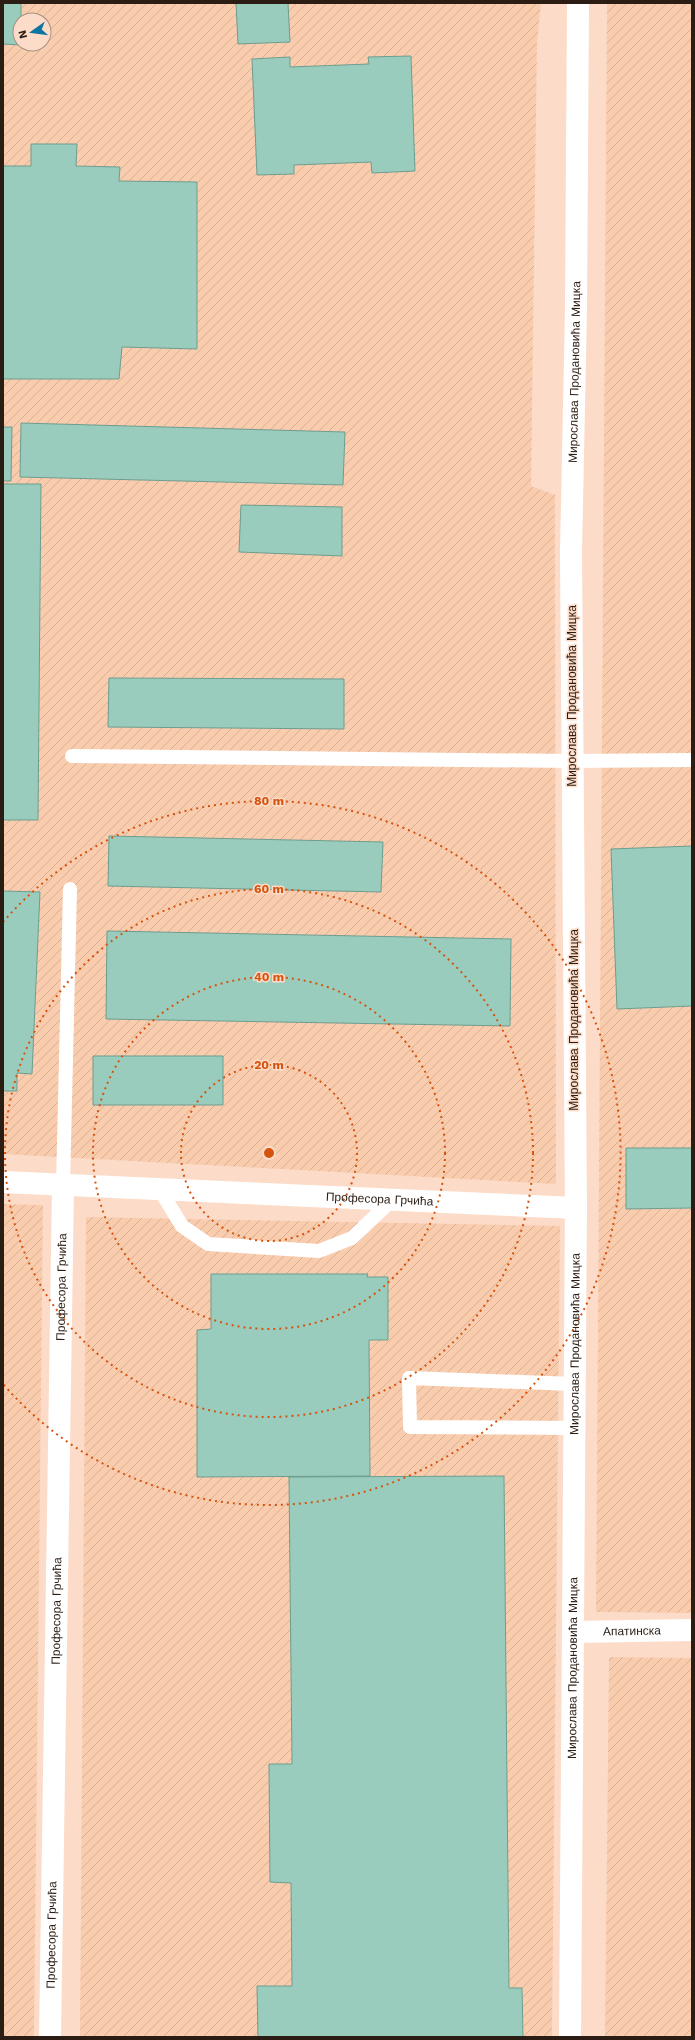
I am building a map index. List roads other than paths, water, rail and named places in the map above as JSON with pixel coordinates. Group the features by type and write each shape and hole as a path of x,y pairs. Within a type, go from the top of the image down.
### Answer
{"street":[{"name":"Мирослава Продановића Мицка","path":"570,2037 576,1208 572,761 572,552 576,310 578,3"},
{"name":"Професора Грчића","path":"3,1182 63,1186 576,1208"},
{"name":"Професора Грчића","path":"50,2037 63,1186"},
{"name":"Апатинска","path":"573,1632 692,1630"}],"lane":[{"path":"72,756 572,761 692,760"},
{"path":"63,1186 70,889"},
{"path":"160,1190 182,1226 208,1244 319,1251 352,1238 392,1200"},
{"path":"574,1384 409,1378 410,1427 574,1428"}]}
